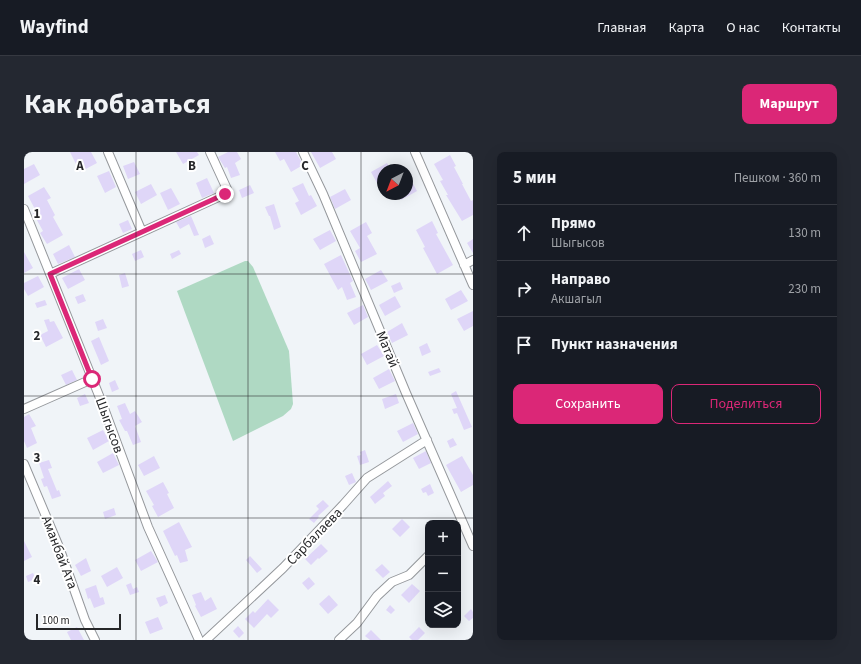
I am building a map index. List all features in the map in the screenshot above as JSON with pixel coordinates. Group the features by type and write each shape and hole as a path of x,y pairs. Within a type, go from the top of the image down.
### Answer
{"street":[{"path":"108,152 142,232"},
{"path":"50,274 225,194 227,189 210,152"},
{"name":"Матай","path":"303,152 323,194 427,440 459,520"},
{"path":"415,152 473,285"},
{"name":"Шыгысов","path":"24,209 92,379 148,527 199,640"},
{"path":"464,264 473,260"},
{"path":"24,409 92,379"},
{"name":"Сарбалаева","path":"206,640 283,568 343,506 367,478 427,440"},
{"name":"Аманбай Ата","path":"24,464 59,547 85,620 95,640"},
{"name":"Матай","path":"461,525 473,546"},
{"path":"339,640 357,622 377,596 392,582 409,575 425,559"}],"green space":[{"path":"248,261 253,267 289,351 293,404 291,409 283,416 233,441 177,291"}],"building":[{"path":"70,152 91,152 97,163 80,172"},
{"path":"176,152 197,152 199,155 183,164"},
{"path":"228,152 237,152 241,159 235,163 240,175 231,178 227,167 225,168 218,157"},
{"path":"275,152 296,152 303,165 291,172 284,159 280,161"},
{"path":"311,152 332,152 336,159 320,168"},
{"path":"450,155 456,166 454,167 462,184 471,201 473,200 473,215 462,221 446,195 448,195 440,181 443,180 434,164"},
{"path":"134,162 140,174 128,179 123,166"},
{"path":"34,164 40,175 24,184 24,169"},
{"path":"377,169 377,183 371,172"},
{"path":"109,171 116,187 105,193 97,176"},
{"path":"207,178 214,193 202,198 196,183"},
{"path":"303,183 309,196 311,195 317,206 301,215 295,203 299,201 292,188"},
{"path":"151,184 157,195 141,204 135,192"},
{"path":"413,184 417,191 413,193"},
{"path":"250,185 254,193 242,198 239,190"},
{"path":"44,187 51,198 47,200 55,215 53,217 63,235 47,244 40,233 43,231 33,213 36,211 28,196"},
{"path":"171,188 180,204 168,210 160,193"},
{"path":"345,189 351,200 335,209 330,197"},
{"path":"274,204 281,227 274,230 270,216 265,207"},
{"path":"191,216 199,235 194,236 189,224 180,229 176,222"},
{"path":"128,220 132,229 123,233 119,224"},
{"path":"432,221 438,233 436,234 453,265 437,274 423,248 425,247 416,230"},
{"path":"366,222 372,233 367,236 377,254 361,262 355,251 360,248 350,231"},
{"path":"330,230 336,241 320,250 313,239"},
{"path":"210,235 214,244 205,248 202,239"},
{"path":"473,239 473,253 467,243"},
{"path":"69,245 75,257 58,264 53,254"},
{"path":"141,250 144,257 135,261 132,254"},
{"path":"179,250 181,254 172,259 170,254"},
{"path":"24,252 33,268 24,273"},
{"path":"341,255 353,281 350,283 356,297 347,300 342,287 338,290 324,264"},
{"path":"79,269 85,280 68,289 62,278"},
{"path":"381,270 388,281 371,290 365,279"},
{"path":"125,273 129,286 122,288 119,275"},
{"path":"38,276 44,287 28,296 24,289 24,283"},
{"path":"400,282 403,289 394,293 391,286"},
{"path":"461,290 468,301 451,310 445,299"},
{"path":"83,294 86,301 78,304 75,297"},
{"path":"395,296 401,307 385,316 379,305"},
{"path":"45,300 47,305 37,308 35,303"},
{"path":"363,305 368,317 354,325 347,313"},
{"path":"473,311 473,326 464,331 457,319"},
{"path":"49,319 50,322 54,321 63,338 46,347 40,335 48,331 44,320"},
{"path":"103,319 107,328 98,331 95,322"},
{"path":"402,323 408,335 392,343 387,332"},
{"path":"99,337 109,361 101,365 91,341"},
{"path":"427,343 431,352 422,356 419,347"},
{"path":"377,345 384,356 367,365 361,354"},
{"path":"439,368 441,372 430,376 428,372"},
{"path":"389,369 395,381 379,389 373,378"},
{"path":"72,370 77,380 66,385 61,375"},
{"path":"115,380 119,389 112,392 109,383"},
{"path":"456,391 472,427 464,430 457,413 454,414 452,409 457,408 451,394"},
{"path":"85,394 89,403 80,406 77,398"},
{"path":"396,394 399,403 385,409 382,399"},
{"path":"125,403 130,414 135,411 142,422 135,426 141,442 133,445 127,431 125,431 119,420 122,419 117,406"},
{"path":"29,414 36,426 31,428 37,443 27,448 24,441 24,417"},
{"path":"413,423 418,434 403,442 397,431"},
{"path":"103,430 109,441 93,450 87,438"},
{"path":"453,438 457,445 450,448 447,441"},
{"path":"365,450 369,462 360,465 357,456 361,455 360,452"},
{"path":"426,451 431,463 419,469 413,458"},
{"path":"113,453 119,465 103,473 97,462"},
{"path":"154,456 160,468 144,476 138,465"},
{"path":"462,456 473,475 473,485 461,492 446,465"},
{"path":"49,460 52,468 48,469 57,491 59,490 61,496 52,499 47,486 44,487 41,479 44,478 39,463"},
{"path":"352,473 356,482 349,485 345,476"},
{"path":"388,481 392,486 383,493 385,496 375,504 370,497"},
{"path":"163,482 169,493 167,494 174,508 158,517 152,506 154,505 146,491"},
{"path":"430,484 434,493 428,496 426,492 423,493 421,489"},
{"path":"323,500 329,506 318,516 319,517 314,523 309,519 319,509 316,506"},
{"path":"114,508 116,515 105,519 103,512"},
{"path":"402,519 410,527 400,537 392,529"},
{"path":"179,522 192,547 185,550 188,561 180,563 163,531"},
{"path":"24,541 32,557 24,561"},
{"path":"321,544 328,551 311,565 305,559"},
{"path":"151,551 158,562 141,571 135,560"},
{"path":"250,556 262,569 257,573 246,560"},
{"path":"86,558 91,571 81,576 75,565"},
{"path":"382,564 390,572 383,578 375,570"},
{"path":"117,567 123,578 107,587 101,576"},
{"path":"33,573 36,579 28,582 26,576"},
{"path":"309,577 315,584 308,590 302,583"},
{"path":"131,583 133,589 137,587 139,592 130,595 126,585"},
{"path":"412,584 420,591 409,603 401,595"},
{"path":"96,585 100,598 103,597 105,604 94,608 90,598 88,599 85,589"},
{"path":"201,592 205,601 211,597 217,609 201,617 195,606 196,605 192,595"},
{"path":"165,595 168,603 160,607 156,598"},
{"path":"329,595 338,605 328,614 319,604"},
{"path":"268,599 279,610 271,618 267,614 254,628 245,619 253,611 255,613"},
{"path":"390,605 395,610 391,614 386,610"},
{"path":"471,609 473,612 473,618 469,621 464,616"},
{"path":"158,617 163,629 150,634 145,622"},
{"path":"238,626 244,633 239,638 233,631"},
{"path":"77,627 84,640 71,640 67,632"},
{"path":"419,627 425,633 418,640 412,640 409,637"},
{"path":"371,630 381,640 370,640 365,636"}],"route":[{"path":"92,379 50,274 220,198 225,194"}]}
